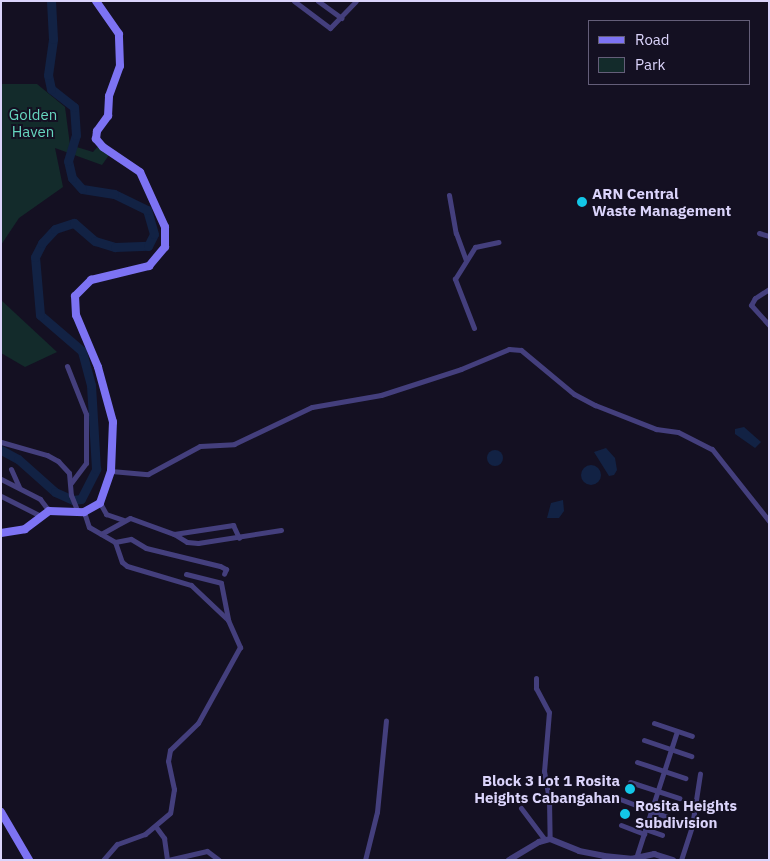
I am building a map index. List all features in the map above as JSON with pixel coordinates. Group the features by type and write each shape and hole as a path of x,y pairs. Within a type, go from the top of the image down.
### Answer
{"main road":[{"path":"1,533 25,529 50,512 81,513 100,503 111,471 113,422 98,367 76,315 75,296 90,280 149,266 163,253 166,236 140,172 103,147 96,139 97,131 108,116 110,96 120,66 119,34 96,1"},
{"path":"1,812 28,860"}],"street":[{"path":"294,1 330,28 356,1"},
{"path":"318,1 341,18"},
{"path":"449,195 456,233 466,260"},
{"path":"759,233 769,236"},
{"path":"474,328 455,279 474,248 498,242"},
{"path":"769,289 755,298 751,305 769,325"},
{"path":"111,471 148,474 200,446 234,444 312,406 381,395 461,369 509,349 522,350 574,394 604,409 656,429 678,432 712,449 769,520"},
{"path":"67,366 86,414 86,463 71,483"},
{"path":"1,442 46,454 58,461 69,474 73,504 89,527 115,542 131,539 146,548 220,566 226,569 224,574"},
{"path":"11,469 19,488"},
{"path":"1,479 40,499 50,512"},
{"path":"1,496 42,516"},
{"path":"100,503 106,514 123,520 145,522 174,534 187,542 198,543 239,538 282,530"},
{"path":"101,534 123,520"},
{"path":"174,534 232,524 239,538"},
{"path":"115,542 122,562 127,566 191,585 228,620"},
{"path":"103,860 117,844 156,827 167,818 172,807 173,776 168,761 170,750 198,723 240,647 228,620 221,583 186,574"},
{"path":"536,678 536,688 549,712 544,771 548,840"},
{"path":"365,860 376,812 386,720"},
{"path":"654,723 692,736"},
{"path":"636,858 677,731"},
{"path":"644,740 691,756"},
{"path":"637,762 685,778"},
{"path":"680,860 692,826 700,774"},
{"path":"630,782 679,798"},
{"path":"620,799 670,818"},
{"path":"521,808 548,840 579,851 636,858 654,854 673,860"},
{"path":"621,825 662,835"},
{"path":"156,827 164,838 168,860 207,851 217,858"},
{"path":"509,860 548,840"},
{"path":"209,860 217,858"}],"green space":[{"name":"Golden Haven","path":"1,84 37,84 65,107 70,145 93,152 101,143 111,152 102,165 55,148 63,187 19,218 1,245"},
{"path":"1,300 57,352 25,367 1,353"}],"water":[{"path":"744,427 761,442 755,448 735,434 735,429"},
{"path":"606,448 615,458 617,470 614,475 609,476 594,452"},
{"path":"492,450 498,450 503,455 501,464 492,466 487,461 487,455"},
{"path":"587,465 595,465 601,471 601,479 595,485 587,485 581,479 581,471"},
{"path":"563,500 564,511 559,518 547,518 551,503"}],"waterway":[{"path":"1,450 18,459 55,492 73,500 81,499 96,469 91,385 82,351 40,315 35,257 42,243 55,229 74,223 95,241 115,247 148,246 154,234 147,210 114,194 82,189 72,178 68,161 76,135 74,107 51,89 48,75 53,39 51,1"}],"place":[{"name":"ARN Central Waste Management","path":"582,202"},
{"name":"Block 3 Lot 1 Rosita Heights Cabangahan","path":"630,789"},
{"name":"Rosita Heights Subdivision","path":"625,814"}]}
